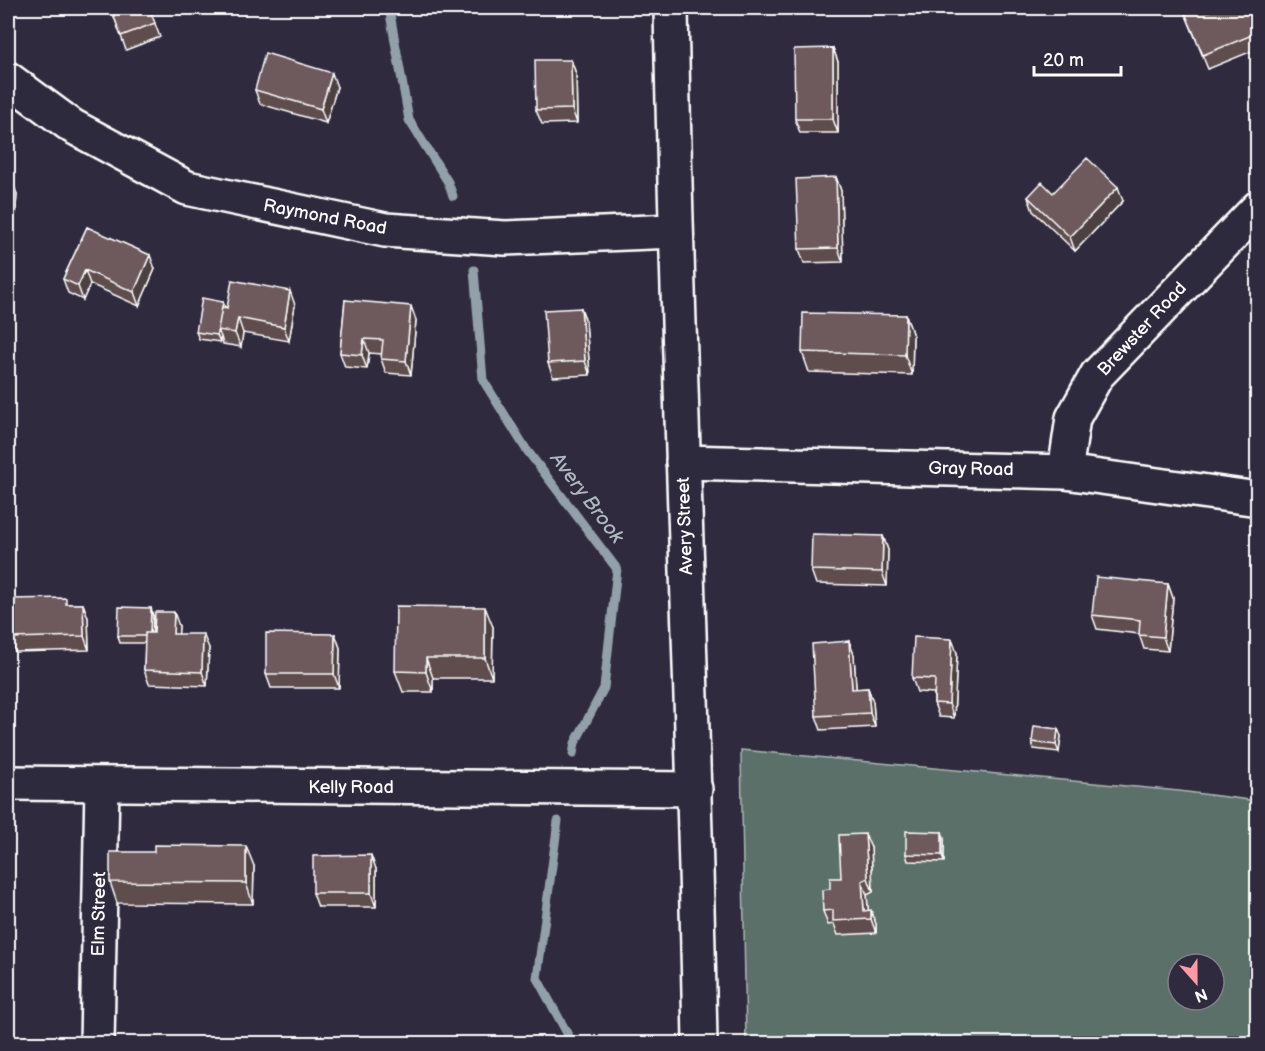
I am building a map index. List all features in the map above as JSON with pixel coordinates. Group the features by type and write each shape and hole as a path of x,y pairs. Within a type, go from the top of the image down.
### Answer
{"street":[{"name":"Avery Street","path":"671,8 675,231 695,789 700,1044"},
{"name":"Raymond Road","path":"8,79 72,126 187,188 385,230 505,238 675,231"},
{"name":"Brewster Road","path":"1065,472 1073,418 1097,375 1257,208"},
{"name":"Gray Road","path":"683,462 1065,472 1257,499"},
{"name":"Kelly Road","path":"8,783 695,789"},
{"name":"Elm Street","path":"97,1044 102,785"}],"green space":[{"path":"741,750 1179,791 1257,801 1257,1043 746,1043"}],"building":[{"path":"111,8 149,8 155,23 121,36"},
{"path":"1183,8 1204,8 1206,12 1217,8 1257,8 1257,33 1203,55"},
{"path":"833,48 833,119 795,119 794,49"},
{"path":"265,53 332,73 321,109 255,90"},
{"path":"535,60 571,60 572,109 536,110"},
{"path":"1087,158 1118,187 1070,237 1028,197 1042,182 1053,193"},
{"path":"836,177 838,248 799,249 796,179"},
{"path":"8,180 12,180 9,219 8,219"},
{"path":"87,227 150,255 134,292 85,270 78,286 63,279"},
{"path":"232,280 290,291 284,327 238,318 235,333 218,330 222,307 227,308"},
{"path":"202,298 223,302 217,335 196,332"},
{"path":"345,300 411,306 406,361 381,359 383,340 364,339 362,355 340,353"},
{"path":"581,308 585,361 548,363 544,310"},
{"path":"803,313 906,315 905,355 802,352"},
{"path":"812,534 883,536 882,572 811,570"},
{"path":"1096,577 1168,584 1163,637 1139,635 1140,620 1092,615"},
{"path":"66,598 66,604 83,604 84,636 10,638 9,599"},
{"path":"396,606 485,607 485,658 426,658 426,672 395,671"},
{"path":"119,607 151,608 150,633 145,633 145,636 118,636"},
{"path":"155,612 174,612 173,634 203,634 202,672 144,670 145,633 154,633"},
{"path":"266,633 335,634 334,674 266,674"},
{"path":"914,637 952,639 949,704 934,703 935,679 912,678"},
{"path":"849,641 852,689 868,688 870,713 816,716 812,644"},
{"path":"1034,726 1058,729 1056,745 1032,742"},
{"path":"906,831 942,832 942,855 906,854"},
{"path":"865,834 868,878 862,881 864,911 871,910 871,919 833,921 833,910 823,911 822,890 830,889 830,878 841,878 839,835"},
{"path":"154,845 246,846 246,883 110,882 110,852 154,852"},
{"path":"371,855 371,893 313,893 313,856"}],"waterway":[{"name":"Avery Brook","path":"389,8 409,120 448,182 453,196"},
{"name":"Avery Brook","path":"474,270 483,380 526,449 617,569 604,688 575,743 573,754"},
{"name":"Avery Brook","path":"558,821 537,978 573,1044"}]}
